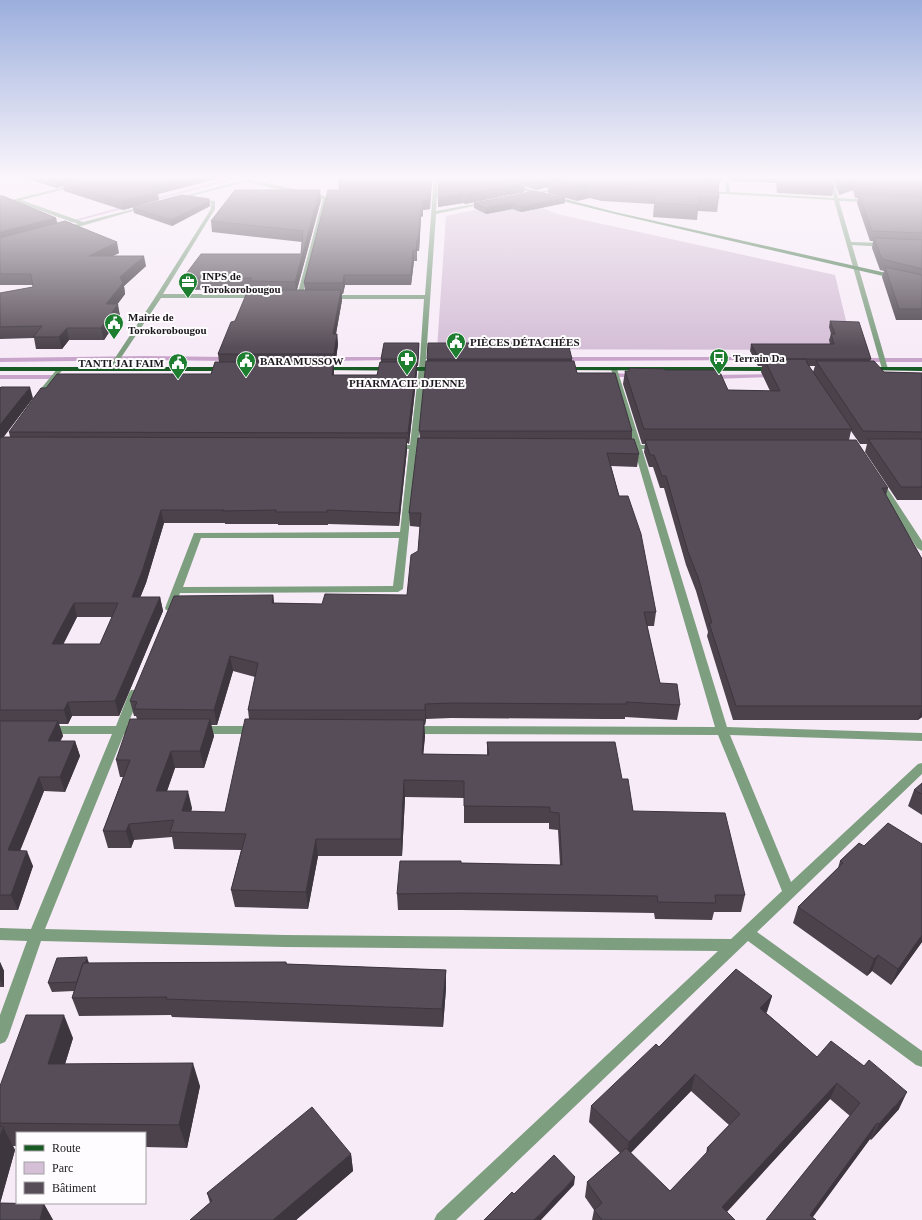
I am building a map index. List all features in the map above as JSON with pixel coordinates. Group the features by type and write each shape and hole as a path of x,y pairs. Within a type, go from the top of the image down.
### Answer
{"main road":[{"path":"708,234 922,283"},
{"path":"0,368 110,370 230,369"},
{"path":"318,369 445,369"},
{"path":"553,369 784,369"},
{"path":"862,369 922,369"}],"street":[{"path":"110,370 198,234"},
{"path":"300,296 316,234"},
{"path":"178,590 398,589 422,369 432,234"},
{"path":"846,234 885,369"},
{"path":"849,243 893,245"},
{"path":"159,296 261,296"},
{"path":"293,296 308,296"},
{"path":"324,296 427,297"},
{"path":"614,368 722,731 789,893"},
{"path":"30,408 60,369"},
{"path":"389,447 436,447"},
{"path":"614,447 669,447"},
{"path":"874,474 918,535 922,548"},
{"path":"166,619 178,590 197,535 404,535"},
{"path":"0,1037 36,934 138,686"},
{"path":"38,730 152,730"},
{"path":"191,730 270,730"},
{"path":"397,730 722,731 922,737"},
{"path":"443,1220 732,945 922,767"},
{"path":"747,932 922,1060"},
{"path":"0,934 285,941 732,945"}],"green space":[{"path":"445,234 648,234 835,275 853,350 437,349"}],"building":[{"path":"16,234 97,234 117,242 89,256 144,256 120,277 123,283 106,304 118,304 101,328 67,328 59,337 33,337 42,326 0,327 0,293 33,287 31,274 0,274 0,238"},
{"path":"303,234 308,234 295,282 250,281 252,278 183,278 201,254 301,254"},
{"path":"317,234 419,234 416,250 413,250 411,275 344,275 343,283 304,283"},
{"path":"874,238 922,240 922,269 882,259"},
{"path":"885,267 922,275 922,309 899,309"},
{"path":"248,290 341,290 333,334 337,334 334,354 218,354 231,322 235,321"},
{"path":"830,321 859,322 871,359 759,359 751,344 834,344 831,334 835,334"},
{"path":"384,343 419,343 418,359 381,359"},
{"path":"428,343 568,343 572,359 427,359"},
{"path":"764,359 806,359 807,363 852,429 644,429 625,371 629,371 629,368 719,370 728,390 780,391"},
{"path":"426,361 574,361 577,373 615,373 632,431 419,431"},
{"path":"816,361 874,361 884,372 922,373 922,432 863,431"},
{"path":"215,362 334,362 332,375 377,375 380,362 417,362 408,433 9,432 41,388 46,388 57,374 211,374"},
{"path":"30,387 0,425 0,388"},
{"path":"0,438 407,438 399,513 327,510 327,512 276,512 276,510 161,510 143,569 132,597 160,597 115,701 68,702 64,710 0,710","holes":["74,603 118,603 100,644 52,644"]},
{"path":"418,438 634,439 639,454 607,453 619,496 628,496 641,534 656,612 644,612 660,683 677,684 680,705 626,702 627,704 451,703 425,704 425,710 248,710 258,663 230,656 214,710 134,709 137,702 130,701 174,596 273,595 272,603 322,604 325,594 407,595 411,555 418,551 421,513 409,513"},
{"path":"868,439 922,439 922,487 901,487"},
{"path":"645,440 856,440 888,488 882,488 922,559 922,706 736,706 709,623 712,623 698,577 688,552 666,476 662,476 654,455 650,455"},
{"path":"130,719 210,719 200,751 171,751 156,791 188,791 182,811 225,812 245,719 424,720 422,754 489,755 487,742 615,742 622,779 628,779 633,811 725,813 745,895 715,895 716,903 658,902 657,896 461,893 397,894 400,861 461,861 461,863 562,865 559,813 550,812 550,807 464,806 464,781 404,780 401,839 316,839 306,892 231,890 246,834 170,832 174,820 129,824 126,831 103,831 130,760 116,760"},
{"path":"0,721 58,721 48,741 75,741 60,777 39,777 8,850 27,851 11,895 0,895"},
{"path":"922,783 922,794 914,790"},
{"path":"888,823 922,844 922,935 898,969 878,955 874,959 798,907 843,863 840,861 859,843 864,846"},
{"path":"87,957 85,963 83,963 77,982 48,983 57,958"},
{"path":"286,962 286,964 446,970 442,1009 166,999 167,997 72,998 83,963"},
{"path":"736,969 772,996 760,1008 817,1057 831,1041 864,1066 869,1060 907,1092 879,1124 877,1123 810,1215 816,1220 766,1220 860,1103 837,1083 722,1207 735,1220 602,1220 594,1210 602,1203 587,1182 626,1148 670,1191 709,1150 707,1148 740,1114 695,1074 629,1142 591,1106 656,1044 659,1047"},
{"path":"26,1015 64,1015 48,1064 193,1063 179,1125 0,1123 0,1086"},
{"path":"312,1107 351,1154 273,1220 190,1220 212,1201 207,1193"},
{"path":"0,1126 3,1127 0,1138"},
{"path":"554,1155 575,1177 534,1220 484,1220 512,1192 514,1194"},
{"path":"0,1203 44,1204 40,1220 0,1220"}],"waterway":[{"path":"0,360 145,358 229,359"},
{"path":"327,359 391,359"},
{"path":"561,359 765,359"},
{"path":"861,360 922,360"},
{"path":"609,375 635,376"},
{"path":"713,377 773,376"},
{"path":"0,377 61,377"}],"place":[{"name":"INPS de Torokorobougou","path":"188,299"},
{"name":"Mairie de Torokorobougou","path":"114,340"},
{"name":"PIÈCES DÉTACHÉES","path":"456,359"},
{"name":"Terrain Da","path":"719,375"},
{"name":"PHARMACIE DJENNE","path":"407,376"},
{"name":"BARA MUSSOW","path":"246,378"},
{"name":"TANTI JAI FAIM","path":"178,380"}]}
